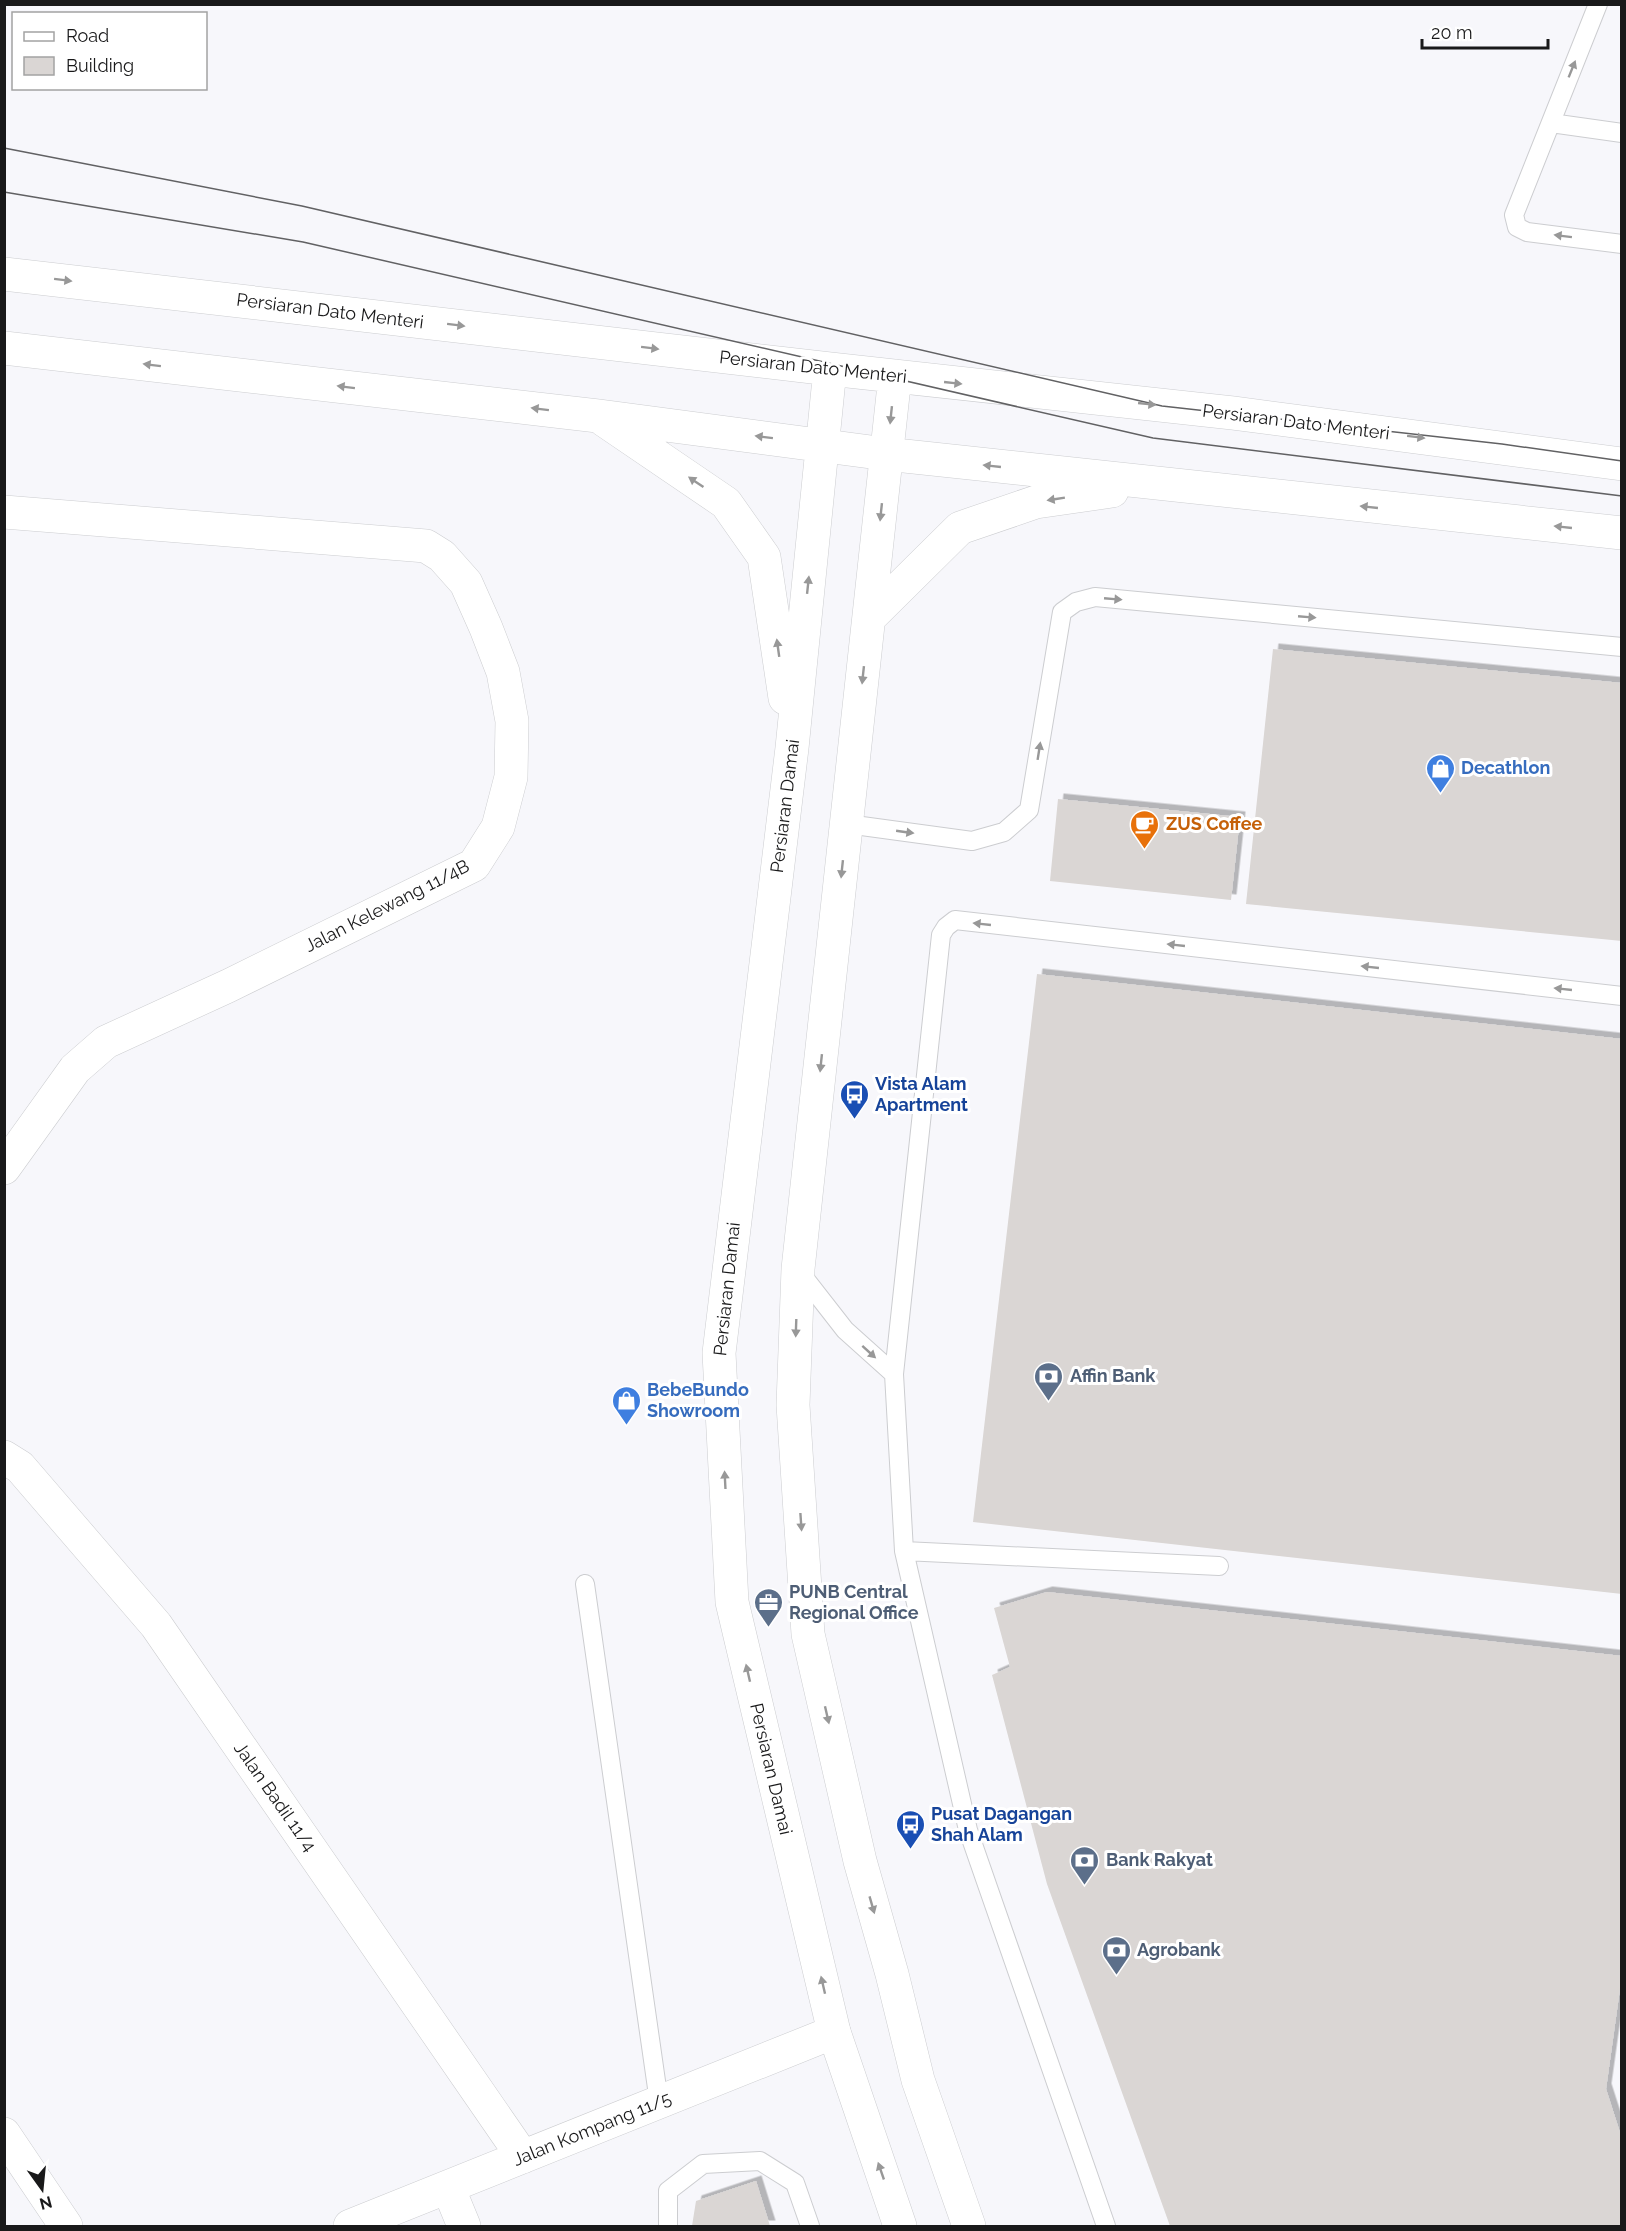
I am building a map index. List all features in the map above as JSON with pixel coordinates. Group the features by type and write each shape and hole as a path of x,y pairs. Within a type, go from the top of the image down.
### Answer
{"main road":[{"name":"Persiaran Dato Menteri","path":"4,274 1233,413 1622,464"},
{"path":"4,348 598,416 886,454 1622,533"},
{"name":"Persiaran Damai","path":"830,369 792,748 718,1353 732,1602 834,2032 900,2226"},
{"path":"895,376 798,1269 793,1405 808,1634 860,1861 892,1974 918,2080 969,2226"},
{"path":"598,416 726,503 764,557 792,748"},
{"path":"870,617 960,528 1036,502 1155,484"},
{"name":"Jalan Kelewang 11/4B","path":"4,512 426,546 442,556 466,583 503,672 512,721 511,777 506,797 498,827 474,865 228,986 106,1042 75,1070 4,1168"},
{"name":"Jalan Badil 11/4","path":"4,1457 20,1467 156,1625 523,2157"},
{"name":"Jalan Kompang 11/5","path":"350,2226 834,2032"},
{"path":"4,2134 66,2226"},
{"path":"448,2187 464,2226"}],"lane":[{"path":"1598,4 1514,215 1517,227 1527,232 1622,244"},
{"path":"1551,123 1622,133"},
{"path":"847,824 972,841 1005,832 1029,810 1062,612 1076,602 1095,597 1622,647"},
{"path":"1106,2226 968,1830 904,1551 894,1374 940,935 955,920 1622,996"},
{"path":"798,1269 845,1330 894,1374"},
{"path":"904,1551 1219,1566"},
{"path":"585,1584 659,2102"},
{"path":"668,2226 668,2191 703,2164 760,2161 795,2183 810,2226"}],"building":[{"name":"Decathlon","path":"1273,649 1622,683 1622,941 1246,904"},
{"name":"ZUS Coffee","path":"1058,799 1240,817 1231,900 1050,881"},
{"path":"1037,974 1622,1039 1622,1594 973,1522"},
{"path":"1047,1592 1622,1656 1622,1974 1606,2089 1622,2139 1622,2226 1170,2226 1047,1884 992,1675 1010,1667 994,1608"},
{"path":"756,2181 770,2226 692,2226 696,2201"}],"tram line":[{"path":"4,148 302,206 1162,406 1502,444 1622,461"},
{"path":"4,192 303,242 1153,438 1622,496"}],"place":[{"name":"Decathlon","path":"1440,794"},
{"name":"ZUS Coffee","path":"1145,850"},
{"name":"Vista Alam Apartment","path":"854,1120"},
{"name":"Affin Bank","path":"1049,1402"},
{"name":"BebeBundo Showroom","path":"626,1426"},
{"name":"PUNB Central Regional Office","path":"768,1628"},
{"name":"Pusat Dagangan Shah Alam","path":"910,1850"},
{"name":"Bank Rakyat","path":"1085,1886"},
{"name":"Agrobank","path":"1116,1976"}]}
